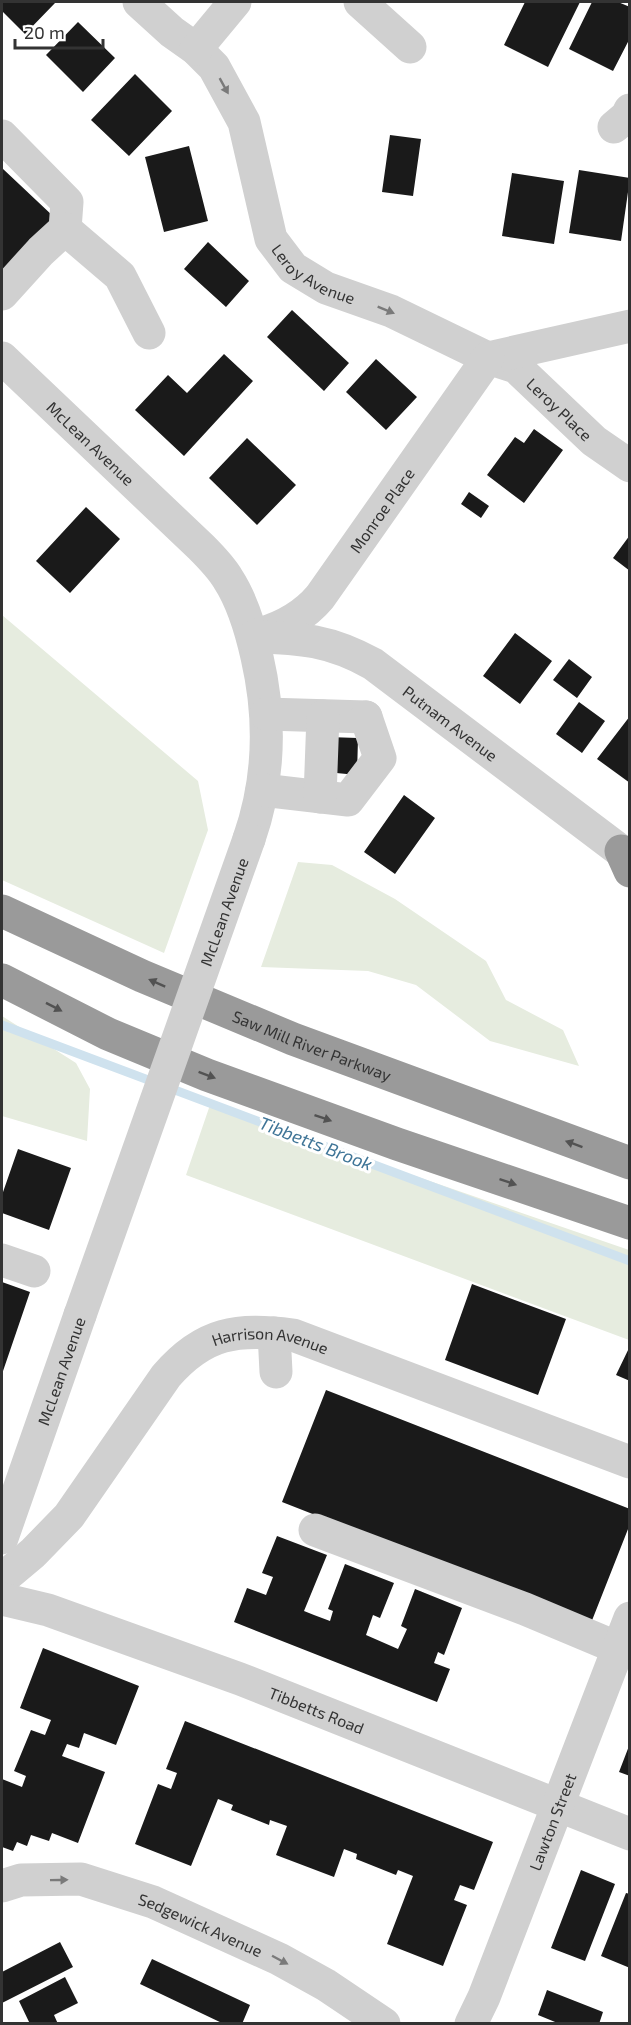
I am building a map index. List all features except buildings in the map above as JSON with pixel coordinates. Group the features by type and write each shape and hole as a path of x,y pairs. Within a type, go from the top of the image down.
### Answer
{"highway":[{"name":"Saw Mill River Parkway","path":"2,911 142,976 293,1040 630,1163"},
{"path":"2,980 108,1034 207,1076 630,1223"}],"street":[{"name":"Leroy Avenue","path":"139,2 172,32 196,49 213,67 244,122 271,239 293,268 326,288 391,311 488,358"},
{"path":"196,49 235,2"},
{"path":"360,2 410,47"},
{"path":"2,136 67,202 65,229 41,251 2,294"},
{"path":"65,229 120,276 149,333"},
{"path":"488,358 630,326"},
{"name":"McLean Avenue","path":"2,358 178,524 219,566 239,598 253,637 266,714 267,740 262,790 249,839 2,1538"},
{"name":"Leroy Place","path":"488,358 516,368 594,441 630,466"},
{"name":"Monroe Place","path":"253,637 292,622 320,597 488,358"},
{"name":"Putnam Avenue","path":"253,637 299,638 329,644 358,656 393,679 627,860"},
{"path":"366,717 393,679"},
{"path":"266,714 366,717"},
{"path":"320,797 323,716"},
{"path":"262,790 348,800 380,758 366,717"},
{"path":"2,1260 34,1271"},
{"name":"Harrison Avenue","path":"2,1579 33,1553 69,1516 166,1376 181,1359 199,1345 221,1337 246,1332 293,1335 630,1462"},
{"path":"274,1333 276,1372"},
{"path":"315,1530 525,1609 624,1633"},
{"name":"Tibbetts Road","path":"2,1599 48,1610 240,1679 630,1834"},
{"name":"Lawton Street","path":"471,2024 488,1986 624,1633"},
{"name":"Sedgewick Avenue","path":"2,1886 21,1880 81,1879 153,1902 279,1959 326,1985 384,2024"}],"shaded area":[{"path":"2,615 198,781 208,830 164,953 2,880"},
{"path":"298,862 332,865 395,899 486,961 506,1000 563,1030 579,1066 490,1041 416,985 368,971 261,967"},
{"path":"2,1016 76,1063 90,1089 87,1141 2,1116"},
{"path":"210,1105 629,1250 629,1340 186,1175"}],"waterway":[{"name":"Tibbetts Brook","path":"2,1025 630,1261"}]}
